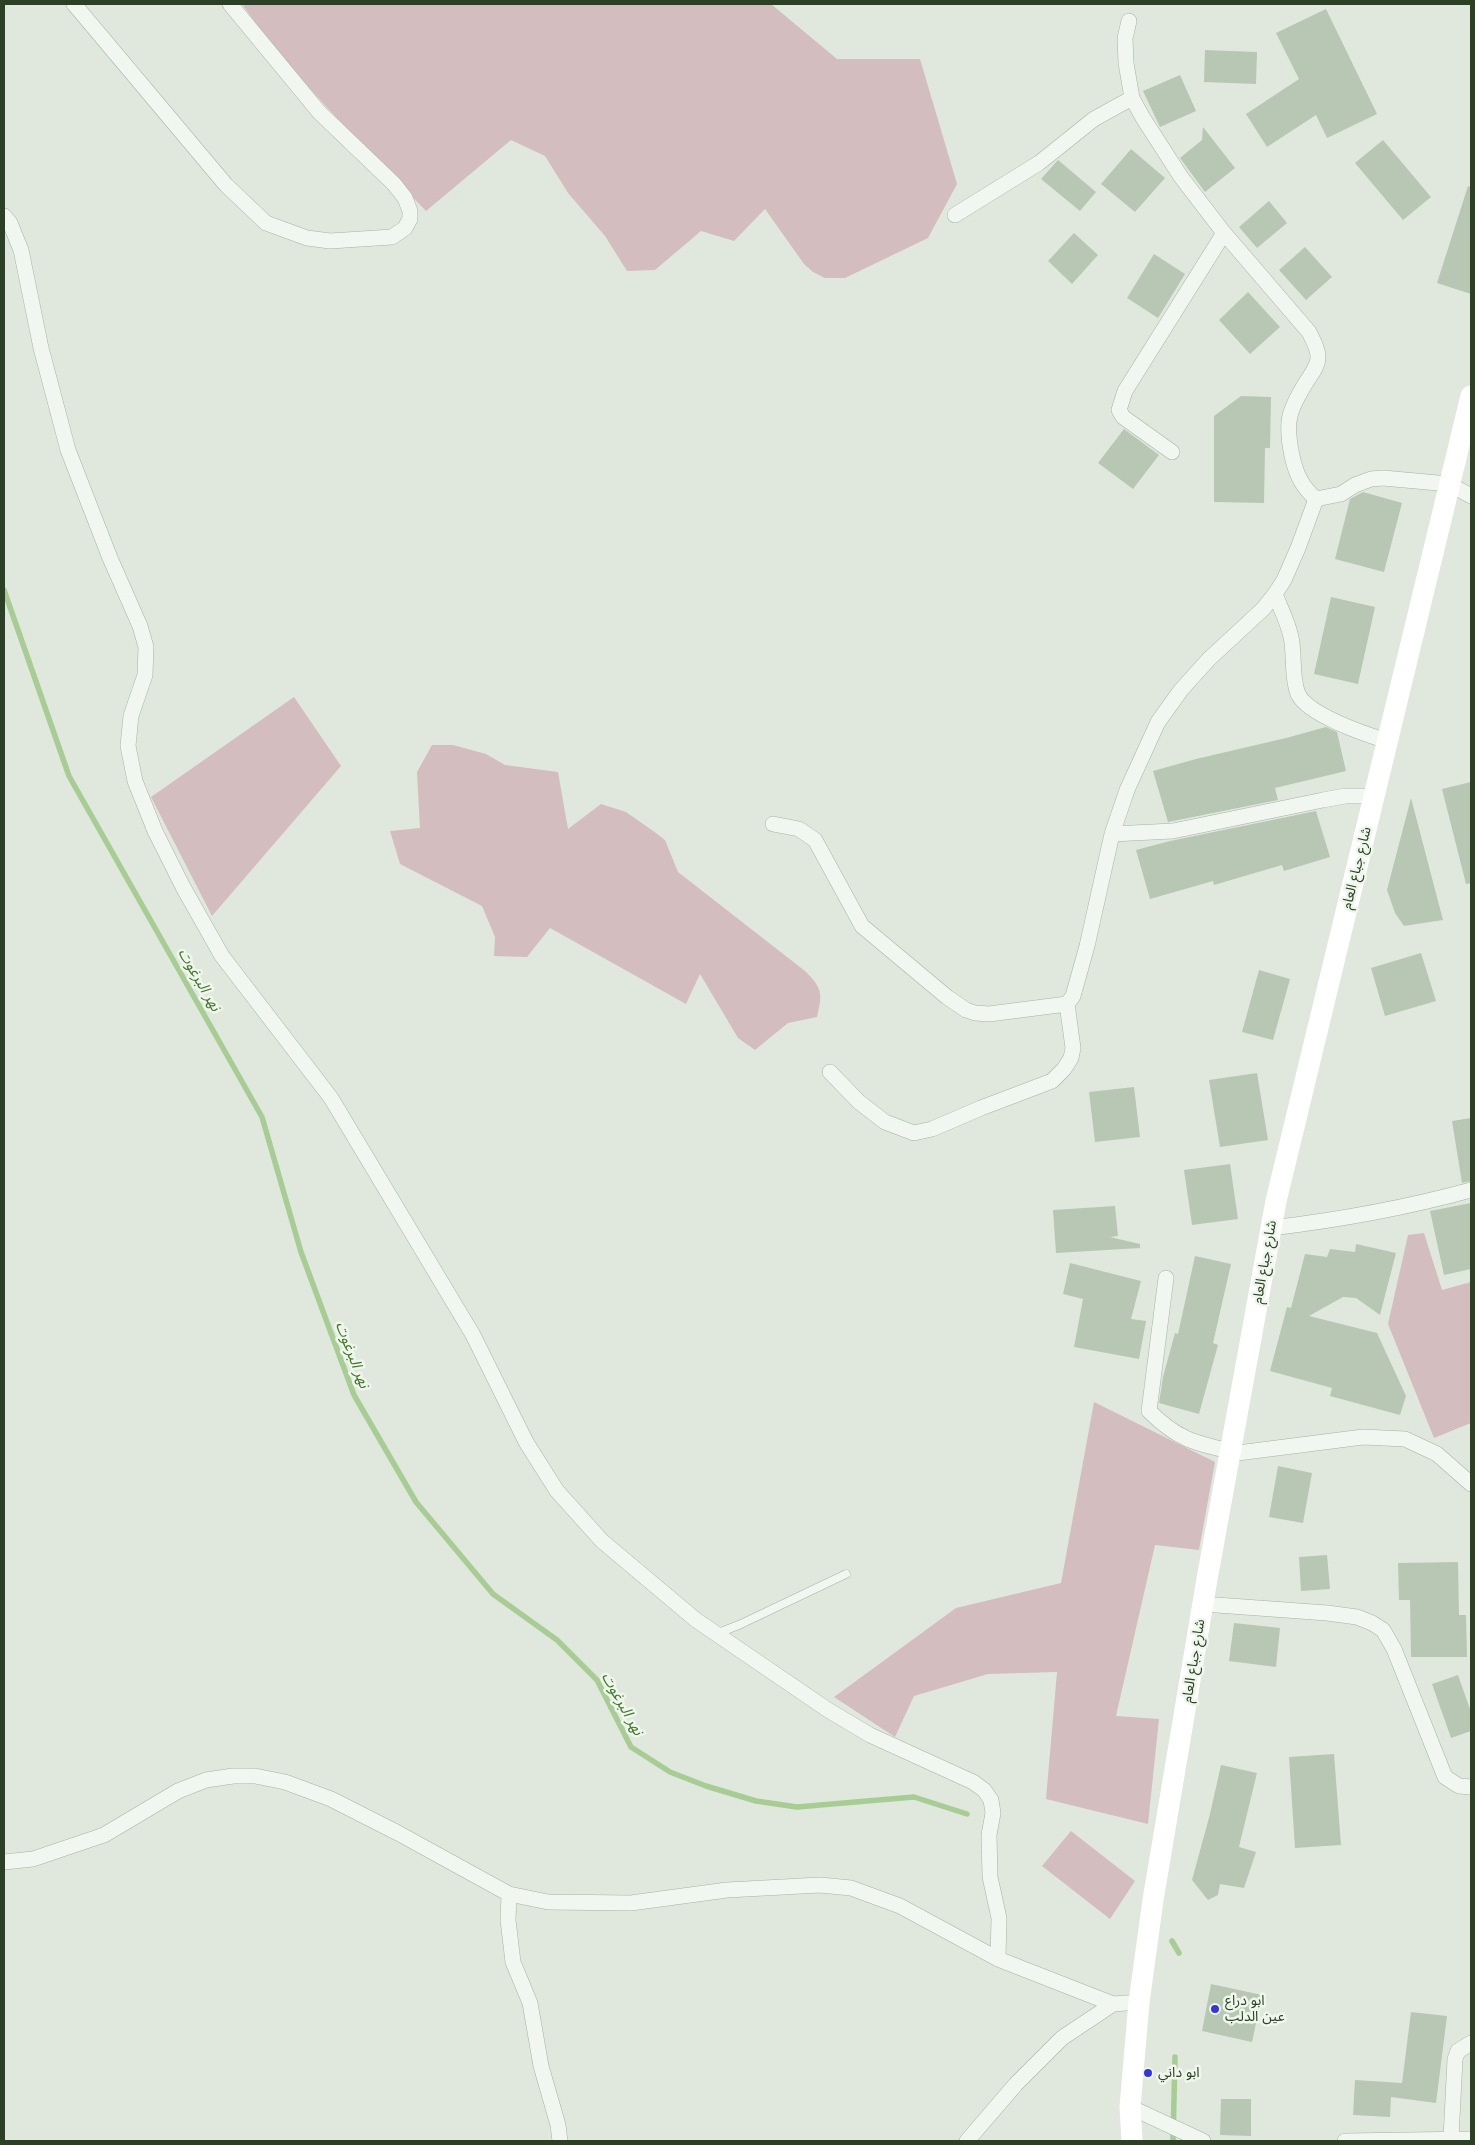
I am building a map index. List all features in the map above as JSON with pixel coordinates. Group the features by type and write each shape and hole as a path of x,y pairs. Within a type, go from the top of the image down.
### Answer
{"main road":[{"name":"شارع جباع العام","path":"1132,2141 1130,2107 1139,2002 1153,1900 1203,1604 1271,1228 1471,396"}],"street":[{"path":"74,4 226,185 266,223 307,238 330,241 392,237 405,228 410,218 405,198 394,184 319,112 230,4"},
{"path":"1128,21 1125,38 1126,63 1132,98 1181,177 1224,233 1308,332 1316,345 1318,357 1315,370 1288,418 1288,435 1294,467 1300,482 1316,499"},
{"path":"955,215 1039,163 1094,119 1132,98"},
{"path":"4,216 10,223 20,250 41,348 68,450 110,558 140,626 146,647 145,675 131,716 128,746 135,780 155,831 183,887 222,956 331,1098 473,1335 526,1442 558,1491 602,1541 696,1620 806,1696 870,1735 973,1782 984,1790 991,1800 993,1813 990,1835 990,1878 999,1918 998,1959"},
{"path":"1172,452 1123,417 1118,410 1125,391 1224,233"},
{"path":"1316,499 1341,494 1355,485 1371,479 1411,480 1449,484 1471,496"},
{"path":"830,1072 859,1102 885,1122 914,1133 932,1129 980,1108 1052,1081 1064,1069 1071,1058 1073,1048 1067,1004 1073,996 1087,946 1112,834 1127,790 1158,722 1181,690 1208,659 1257,615 1275,594 1284,580 1298,548 1316,499"},
{"path":"1275,594 1291,636 1293,668 1298,694 1310,708 1354,730 1388,741"},
{"path":"1112,834 1173,831 1345,796 1374,796"},
{"path":"773,824 799,829 815,840 862,926 946,997 966,1010 975,1014 989,1014 1067,1004"},
{"path":"1271,1228 1328,1221 1415,1206 1471,1190"},
{"path":"1166,1278 1149,1411 1166,1428 1192,1442 1230,1453 1363,1437 1405,1439 1437,1454 1471,1484"},
{"path":"1203,1604 1357,1617 1383,1630 1394,1649 1445,1777 1459,1786 1471,1787"},
{"path":"4,1862 33,1858 104,1835 178,1791 206,1780 233,1776 255,1776 285,1782 331,1799 398,1833 509,1894 548,1902 631,1903 727,1890 820,1885 851,1888 900,1906 998,1959 1112,2004 1139,2002"},
{"path":"509,1894 508,1920 513,1962 530,2003 541,2066 558,2125 560,2141"},
{"path":"968,2141 1016,2084 1062,2038 1112,2004"},
{"path":"1451,2138 1454,2059 1458,2051 1471,2044"},
{"path":"1130,2107 1198,2139"},
{"path":"1345,2141 1471,2139"}],"lane":[{"path":"716,1634 846,1574"}],"shaded area":[{"path":"242,4 771,4 837,59 920,59 957,184 928,238 845,278 825,278 813,272 804,264 765,209 734,241 701,231 655,270 627,271 605,236 568,193 545,156 511,140 426,211 307,85 262,32"},
{"path":"294,697 341,766 212,916 151,797"},
{"path":"432,745 453,745 486,754 505,765 558,772 568,829 601,804 626,812 656,833 665,840 678,872 811,977 820,991 817,1017 788,1023 755,1050 738,1038 700,974 686,1004 550,928 527,957 494,956 495,937 482,906 400,864 390,831 420,828 417,772"},
{"path":"1424,1233 1442,1290 1471,1282 1471,1423 1434,1438 1388,1324 1408,1235"},
{"path":"1094,1402 1215,1462 1199,1550 1155,1545 1116,1716 1159,1719 1148,1824 1046,1799 1057,1672 988,1674 914,1696 895,1737 834,1697 956,1608 1061,1583"},
{"path":"1071,1831 1135,1881 1110,1919 1042,1866"}],"building":[{"path":"1326,9 1377,114 1327,138 1316,115 1267,147 1246,114 1299,79 1276,33"},
{"path":"1205,50 1257,52 1256,84 1204,82"},
{"path":"1180,75 1196,111 1160,127 1143,91"},
{"path":"1203,127 1235,168 1205,192 1180,158 1202,140"},
{"path":"1383,140 1431,197 1403,220 1355,163"},
{"path":"1131,149 1165,178 1135,212 1101,184"},
{"path":"1058,160 1096,192 1080,211 1041,179"},
{"path":"1468,186 1471,187 1471,294 1437,283"},
{"path":"1269,201 1287,223 1257,248 1239,227"},
{"path":"1074,233 1098,255 1072,284 1048,261"},
{"path":"1305,247 1332,277 1306,300 1279,270"},
{"path":"1154,254 1185,274 1158,318 1127,298"},
{"path":"1248,292 1280,327 1250,354 1219,320"},
{"path":"1241,396 1271,397 1270,448 1265,448 1264,503 1214,502 1214,416"},
{"path":"1124,429 1159,455 1133,489 1098,463"},
{"path":"1363,492 1402,503 1384,572 1335,559 1350,499"},
{"path":"1331,597 1375,607 1358,684 1314,674"},
{"path":"1326,727 1337,732 1346,771 1275,788 1278,800 1168,822 1153,771"},
{"path":"1471,782 1471,883 1466,884 1442,789"},
{"path":"1411,798 1443,920 1404,926 1395,913 1387,890"},
{"path":"1316,811 1330,857 1284,871 1282,865 1214,885 1213,881 1150,899 1136,850 1170,841"},
{"path":"1421,953 1436,1001 1385,1016 1371,968"},
{"path":"1259,970 1290,979 1273,1040 1242,1032"},
{"path":"1257,1073 1268,1140 1220,1147 1209,1080"},
{"path":"1134,1087 1140,1137 1095,1142 1089,1092"},
{"path":"1471,1118 1471,1181 1462,1183 1452,1121"},
{"path":"1230,1164 1238,1219 1192,1225 1184,1170"},
{"path":"1471,1203 1471,1269 1444,1275 1430,1211"},
{"path":"1115,1206 1118,1236 1110,1237 1140,1244 1140,1248 1056,1253 1053,1210"},
{"path":"1356,1244 1396,1253 1380,1315 1356,1298 1343,1297 1309,1316 1377,1333 1406,1396 1400,1415 1330,1396 1332,1388 1270,1371 1287,1307 1291,1308 1305,1254 1327,1257 1330,1249 1355,1252"},
{"path":"1195,1256 1231,1264 1213,1343 1218,1345 1199,1414 1159,1403 1163,1377 1175,1333 1178,1334"},
{"path":"1070,1263 1141,1281 1131,1319 1146,1321 1139,1359 1074,1347 1083,1299 1063,1294"},
{"path":"1278,1466 1312,1473 1303,1523 1269,1517"},
{"path":"1327,1555 1330,1589 1301,1591 1299,1557"},
{"path":"1458,1562 1459,1615 1466,1615 1467,1657 1411,1657 1410,1600 1399,1600 1398,1563"},
{"path":"1234,1623 1280,1628 1276,1667 1229,1661"},
{"path":"1458,1675 1471,1712 1471,1731 1451,1738 1432,1684"},
{"path":"1334,1754 1341,1845 1295,1848 1289,1757"},
{"path":"1221,1765 1257,1773 1239,1847 1256,1852 1244,1888 1220,1884 1218,1895 1208,1900 1192,1880"},
{"path":"1211,1984 1262,1995 1252,2042 1202,2031"},
{"path":"1411,2012 1447,2016 1436,2103 1391,2097 1390,2117 1353,2115 1355,2080 1402,2083"},
{"path":"1221,2099 1251,2099 1251,2136 1220,2135"}],"waterway":[{"name":"نهر البرغوت","path":"4,590 69,776 262,1117 301,1252 354,1395 416,1502 493,1594 557,1640 597,1680 631,1747 670,1772 706,1786 756,1801 797,1807 914,1797 967,1814"},
{"name":"نهر البرغوت","path":"1172,1941 1179,1953"},
{"name":"نهر البرغوت","path":"1173,2141 1175,2057"}],"place":[{"name":"ابو دراع عين الدلب","path":"1215,2009"},
{"name":"ابو داني","path":"1148,2073"}]}
